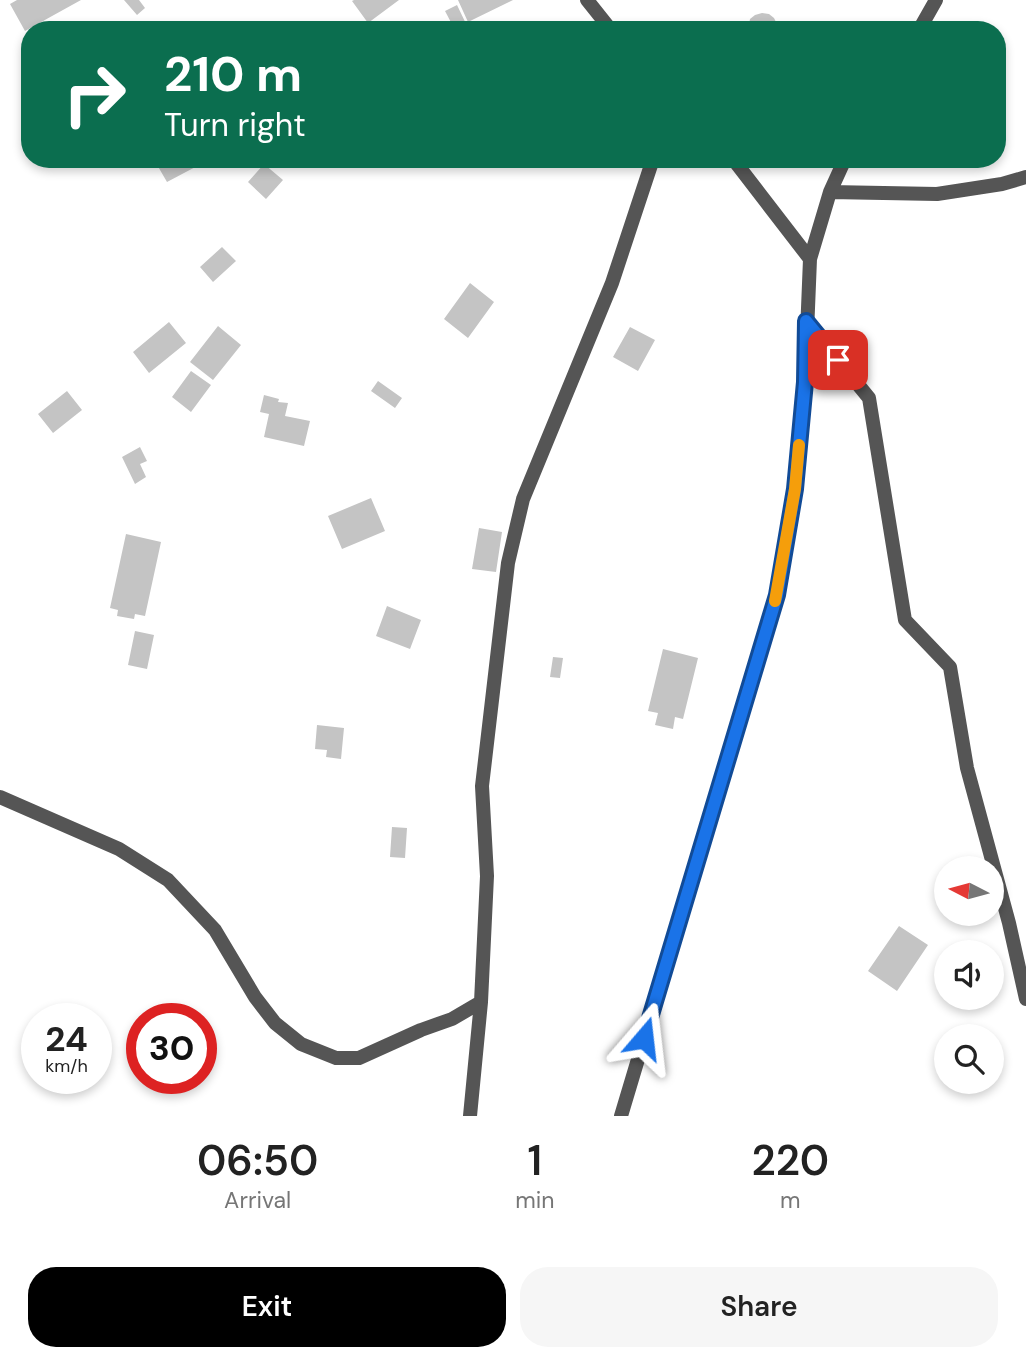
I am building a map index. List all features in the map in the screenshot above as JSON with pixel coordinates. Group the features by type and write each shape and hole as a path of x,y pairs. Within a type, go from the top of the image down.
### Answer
{"street":[{"path":"587,0 604,21"},
{"path":"924,21 936,0"},
{"path":"470,1116 481,1002 487,876 482,786 508,563 523,499 612,283 650,168"},
{"path":"740,168 810,259"},
{"path":"621,1116 777,595 795,489 805,382 810,259 830,192 841,168"},
{"path":"830,192 937,194 1002,184 1026,177"},
{"path":"806,321 869,398 905,620 950,667 967,768 1009,923 1026,999"},
{"path":"0,797 119,849 168,880 215,930 255,997 275,1023 301,1044 336,1058 359,1058 421,1030 453,1019 481,1002"}],"building":[{"path":"17,0 81,0 43,21 21,21 21,24 10,4"},
{"path":"124,0 139,0 145,8 137,15"},
{"path":"399,0 371,21 367,21 352,1"},
{"path":"458,0 513,0 470,21 468,21"},
{"path":"457,5 465,21 450,21 445,11"},
{"path":"769,14 776,21 750,21 755,15"},
{"path":"159,168 193,168 167,182"},
{"path":"260,168 269,168 283,180 266,199 248,182"},
{"path":"222,247 236,261 213,282 200,267"},
{"path":"470,283 494,302 468,338 444,319"},
{"path":"169,322 186,343 149,373 133,352"},
{"path":"218,326 241,345 213,380 190,362"},
{"path":"630,327 655,340 638,371 613,357"},
{"path":"191,371 211,385 191,412 172,397"},
{"path":"378,381 402,398 395,408 371,391"},
{"path":"67,391 82,410 53,433 38,414"},
{"path":"264,395 279,399 278,402 288,403 285,416 310,421 304,446 264,437 269,414 260,412"},
{"path":"140,447 147,461 140,464 146,477 135,484 122,457"},
{"path":"371,498 385,531 342,549 328,516"},
{"path":"479,528 502,532 496,572 472,569"},
{"path":"126,534 161,542 145,616 135,614 134,619 117,616 118,610 110,608"},
{"path":"387,606 421,620 410,649 376,636"},
{"path":"135,631 154,635 147,669 128,665"},
{"path":"663,649 698,658 683,719 675,717 673,729 655,725 658,713 648,711"},
{"path":"553,657 563,658 560,678 550,677"},
{"path":"317,725 344,728 341,759 326,757 327,750 315,749"},
{"path":"392,827 407,828 405,858 390,857"},
{"path":"899,926 928,945 897,991 868,971"}],"slow traffic":[{"path":"775,601 795,489 799,445"}],"route":[{"path":"644,1038 777,595 795,489 805,382 806,321 838,360"}]}
